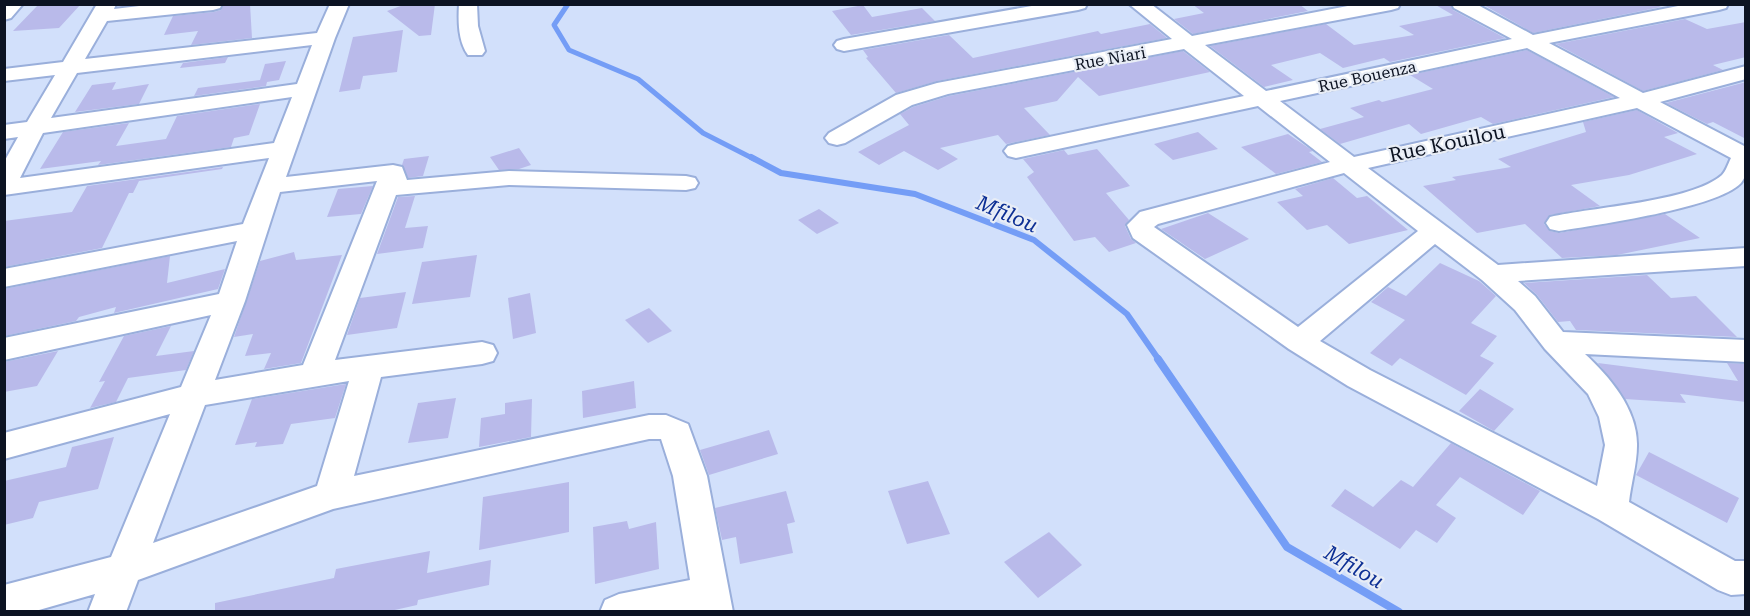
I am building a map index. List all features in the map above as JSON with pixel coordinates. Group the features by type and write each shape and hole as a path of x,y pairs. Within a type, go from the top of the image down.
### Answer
{"street":[{"path":"4,14 14,4"},
{"path":"4,186 35,127 105,10 213,4"},
{"path":"106,612 195,395 231,301 305,89 340,4"},
{"path":"468,4 468,27 475,51"},
{"path":"844,45 1078,4"},
{"path":"1138,4 1187,44 1492,274 1525,303 1555,342 1600,387 1615,417 1621,445 1610,509"},
{"name":"Rue Niari","path":"837,138 904,100 945,88 1391,4"},
{"path":"1461,4 1745,157 1730,181 1707,193 1606,216 1559,222"},
{"name":"Rue Bouenza","path":"1016,151 1531,41 1719,4"},
{"path":"4,75 325,38"},
{"name":"Rue Kouilou","path":"1299,342 1142,232 1140,225 1149,218 1348,165 1642,100 1746,72"},
{"path":"4,132 305,89"},
{"path":"4,186 285,149"},
{"path":"271,186 393,172"},
{"path":"393,172 396,188 509,178 686,183"},
{"path":"315,374 393,172"},
{"path":"4,278 254,230"},
{"path":"1434,231 1299,342 1359,378 1610,509 1731,578 1746,578"},
{"path":"1492,274 1746,257"},
{"path":"4,349 231,301"},
{"path":"1555,342 1746,351"},
{"path":"4,446 195,395 315,374 482,353"},
{"path":"331,495 369,367"},
{"path":"4,602 123,570 331,495 649,427 666,427 677,433 690,476 713,602 619,612"}],"building":[{"path":"81,4 59,28 13,31 38,5"},
{"path":"224,4 250,4 252,38 191,45 198,31 164,35 173,16 214,12 221,10"},
{"path":"406,4 435,4 431,35 419,36 387,11"},
{"path":"1192,4 1299,4 1308,11 1193,34 1174,19 1204,13"},
{"path":"1434,4 1450,4 1453,10 1505,38 1390,62 1384,58 1343,68 1320,53 1271,65 1293,80 1264,87 1210,46 1326,24 1354,45 1414,35 1399,26 1453,15"},
{"path":"1482,4 1655,4 1661,7 1533,33"},
{"path":"863,5 872,17 922,8 935,21 851,35 832,11"},
{"path":"1685,19 1707,29 1746,22 1746,57 1713,65 1723,70 1643,91 1556,44"},
{"path":"1150,24 1167,38 937,81 896,93 866,58 868,57 863,50 949,35 973,58 1098,31 1101,34"},
{"path":"403,30 397,72 363,76 360,89 339,92 353,37"},
{"path":"1527,50 1614,97 1493,124 1481,117 1421,134 1409,124 1340,144 1320,129 1364,117 1350,108 1433,89 1410,75"},
{"path":"1183,51 1210,72 1099,96 1078,77 1057,101 1024,108 1050,135 1006,144 998,135 940,148 958,159 938,170 904,151 879,165 858,152 909,125 900,114 913,107 949,96"},
{"path":"228,57 225,63 180,68 183,63"},
{"path":"286,61 279,80 267,82 266,86 194,96 198,88 260,80 265,64"},
{"path":"116,82 112,90 149,84 139,104 75,112 92,85"},
{"path":"1746,82 1746,139 1713,122 1707,124 1666,103"},
{"path":"260,104 249,135 234,138 231,147 98,165 101,161 40,169 63,132 129,123 116,146 166,139 177,116"},
{"path":"1637,110 1678,133 1664,137 1697,154 1629,175 1571,185 1600,206 1550,215 1544,224 1550,231 1559,233 1665,214 1700,238 1617,255 1562,258 1525,224 1477,233 1423,186 1456,180 1452,177 1511,167 1498,159 1586,132 1583,122"},
{"path":"1198,132 1218,149 1173,160 1154,144"},
{"path":"1288,134 1313,151 1309,152 1322,162 1276,174 1241,147"},
{"path":"519,148 531,165 519,169 499,170 490,157"},
{"path":"1097,149 1130,186 1106,193 1129,220 1125,226 1131,239 1136,243 1109,252 1095,237 1074,241 1027,177 1034,172 1023,159 1064,150 1068,155"},
{"path":"429,156 423,176 408,178 402,165 404,159"},
{"path":"223,167 222,169 139,181 133,193 129,193 102,248 4,267 4,221 72,212 87,186"},
{"path":"1333,178 1357,198 1367,196 1408,230 1349,244 1327,225 1307,230 1277,202 1303,196 1295,189"},
{"path":"373,186 361,214 327,217 338,189"},
{"path":"415,196 405,228 428,226 423,248 377,254 398,197"},
{"path":"819,209 839,223 817,234 798,220"},
{"path":"1208,213 1249,239 1205,259 1161,229"},
{"path":"294,252 296,260 342,255 301,363 264,369 271,353 245,356 253,334 234,337 260,261"},
{"path":"477,255 470,297 412,304 422,262"},
{"path":"170,256 167,283 225,269 218,289 114,313 116,307 79,317 76,321 4,336 4,289"},
{"path":"1440,263 1479,281 1496,296 1471,323 1497,336 1480,356 1494,363 1466,395 1400,358 1392,366 1370,353 1405,320 1371,302 1388,287 1406,296"},
{"path":"1647,275 1671,298 1696,296 1737,337 1576,330 1570,321 1558,322 1537,295 1524,283"},
{"path":"406,292 397,328 347,335 360,298"},
{"path":"530,293 536,333 513,339 508,298"},
{"path":"649,308 672,331 648,343 625,320"},
{"path":"171,326 156,356 194,351 186,370 128,378 116,402 90,408 105,381 99,382 124,336"},
{"path":"58,351 37,386 4,392 4,362"},
{"path":"1598,363 1738,381 1727,363 1746,364 1746,402 1680,394 1686,403 1625,399"},
{"path":"634,381 636,408 583,418 582,391"},
{"path":"346,384 335,418 291,424 283,444 255,447 257,442 235,445 252,399"},
{"path":"1480,389 1514,409 1494,431 1459,411"},
{"path":"456,398 448,438 408,443 418,403"},
{"path":"532,399 531,437 479,447 481,418 505,414 505,403"},
{"path":"769,430 778,454 709,475 700,450"},
{"path":"114,437 98,489 39,502 33,518 4,525 4,481 66,467 72,447"},
{"path":"1451,443 1540,491 1523,515 1460,477 1436,505 1456,518 1437,543 1416,530 1400,549 1331,506 1345,489 1373,507 1401,480 1413,487"},
{"path":"1649,452 1739,498 1727,523 1636,475"},
{"path":"928,481 950,534 907,544 888,491"},
{"path":"569,482 569,532 479,550 483,497"},
{"path":"786,491 795,522 787,524 793,553 740,564 736,537 722,540 715,508"},
{"path":"627,521 629,529 656,522 659,569 595,584 593,527"},
{"path":"1049,532 1082,565 1038,598 1004,562"},
{"path":"430,551 427,573 491,560 489,585 418,600 417,605 386,612 215,612 215,603 334,578 336,569"}],"waterway":[{"name":"Mfilou","path":"568,4 554,25 569,50 638,79 703,133 754,159"},
{"name":"Mfilou","path":"751,157 781,173 915,194 1034,240 1127,314 1159,360"},
{"name":"Mfilou","path":"1158,359 1287,547 1399,612"}]}
